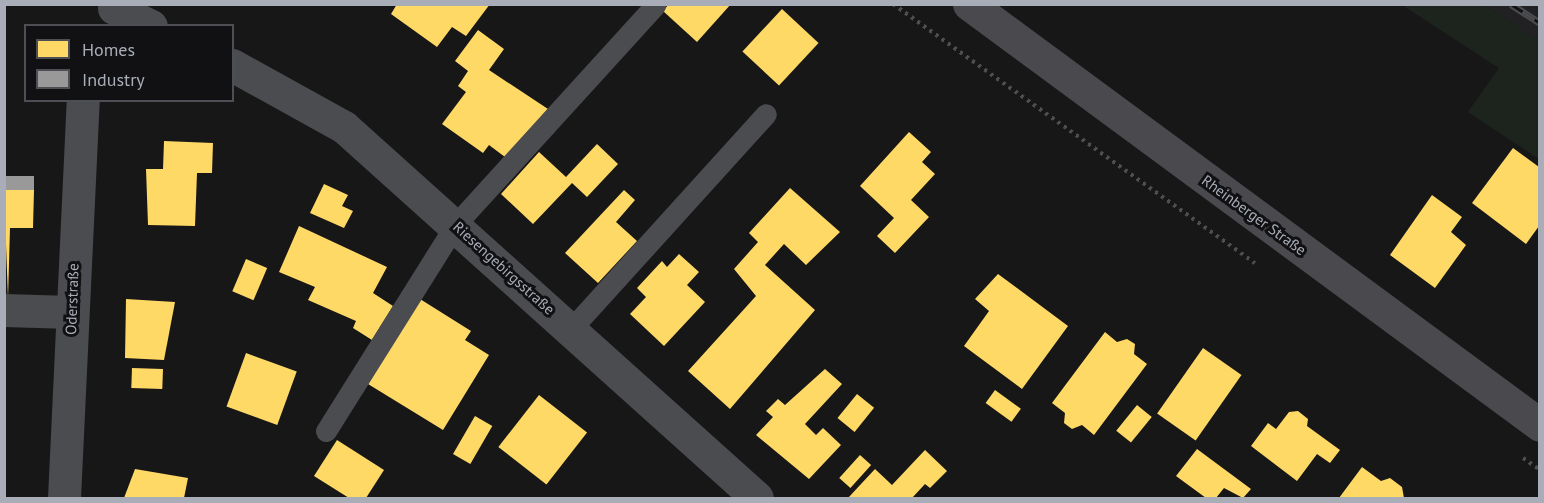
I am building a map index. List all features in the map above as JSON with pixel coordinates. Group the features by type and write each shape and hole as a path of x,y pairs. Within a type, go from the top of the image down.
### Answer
{"main road":[{"name":"Rheinberger Straße","path":"969,4 1539,425"}],"street":[{"path":"111,11 146,24"},
{"name":"Riesengebirgsstraße","path":"234,65 344,127 456,224 757,498"},
{"name":"Oderstraße","path":"64,498 71,312 83,102"},
{"path":"4,310 71,312"}],"lane":[{"path":"327,430 456,224 655,5"},
{"path":"571,329 766,114"}],"path":[{"path":"893,4 1267,271"},
{"path":"1512,450 1539,470"}],"shaded area":[{"path":"1402,5 1485,5 1539,41 1539,159 1468,112 1499,68"},
{"path":"1485,5 1539,5 1539,41"}],"building: Homes":[{"path":"397,4 490,4 466,36 452,27 437,47 391,14"},
{"path":"669,4 731,4 697,42 663,11"},
{"path":"782,9 819,43 779,86 742,51"},
{"path":"478,30 504,49 489,70 548,109 505,157 489,145 483,153 442,124 466,92 458,86 468,71 455,61"},
{"path":"909,132 931,152 922,162 935,174 911,200 929,217 895,253 877,236 894,218 860,186"},
{"path":"164,141 213,143 212,173 197,173 195,226 148,225 146,169 163,169"},
{"path":"597,144 618,164 587,197 572,183 533,224 501,194 539,152 566,177"},
{"path":"1513,148 1539,167 1539,226 1526,244 1472,203"},
{"path":"324,184 348,195 342,206 353,211 344,228 310,213"},
{"path":"790,188 840,232 806,265 784,244 765,265 815,310 730,409 688,371 756,296 734,269 758,242 749,233"},
{"path":"4,190 34,190 33,228 10,228 8,299"},
{"path":"624,190 635,200 616,222 637,241 598,283 565,253"},
{"path":"1432,195 1462,217 1451,232 1466,245 1435,288 1390,255"},
{"path":"299,226 387,267 373,293 393,306 372,340 353,328 356,321 308,300 315,287 279,272"},
{"path":"679,254 699,272 687,285 705,302 664,346 630,314 646,297 637,288 662,261 667,267"},
{"path":"246,259 267,268 253,300 232,291"},
{"path":"998,274 1068,326 1022,389 964,346 989,311 975,299"},
{"path":"126,299 175,302 164,360 125,358"},
{"path":"420,299 471,331 465,340 489,355 443,430 368,384"},
{"path":"1105,332 1117,342 1127,339 1135,344 1134,354 1147,364 1094,435 1082,425 1072,429 1064,423 1065,413 1052,403"},
{"path":"1203,348 1242,375 1196,440 1157,414"},
{"path":"246,353 297,371 277,425 227,407"},
{"path":"132,368 163,369 162,389 131,388"},
{"path":"825,369 842,384 805,424 816,435 823,428 841,445 809,479 756,435 773,417 766,411 778,399 785,405"},
{"path":"995,390 1021,409 1011,422 986,403"},
{"path":"857,394 874,408 855,432 837,418"},
{"path":"539,395 587,433 546,485 498,447"},
{"path":"1137,405 1152,417 1131,443 1116,431"},
{"path":"1298,411 1308,419 1307,426 1340,450 1330,463 1317,454 1297,481 1251,446 1268,423 1276,429 1289,412"},
{"path":"475,416 492,426 470,464 453,454"},
{"path":"337,440 384,470 366,498 349,498 314,476"},
{"path":"1197,449 1251,489 1243,498 1224,488 1216,498 1206,498 1176,476"},
{"path":"925,450 947,471 930,488 925,484 912,498 848,498 875,469 892,485"},
{"path":"860,455 871,465 850,488 839,478"},
{"path":"1362,467 1381,481 1390,478 1402,487 1404,498 1339,498"},
{"path":"135,469 188,478 184,498 124,498"}],"building: Industry":[{"path":"4,176 34,176 34,190 4,190"}],"railway":[{"path":"1511,4 1540,23"}]}
